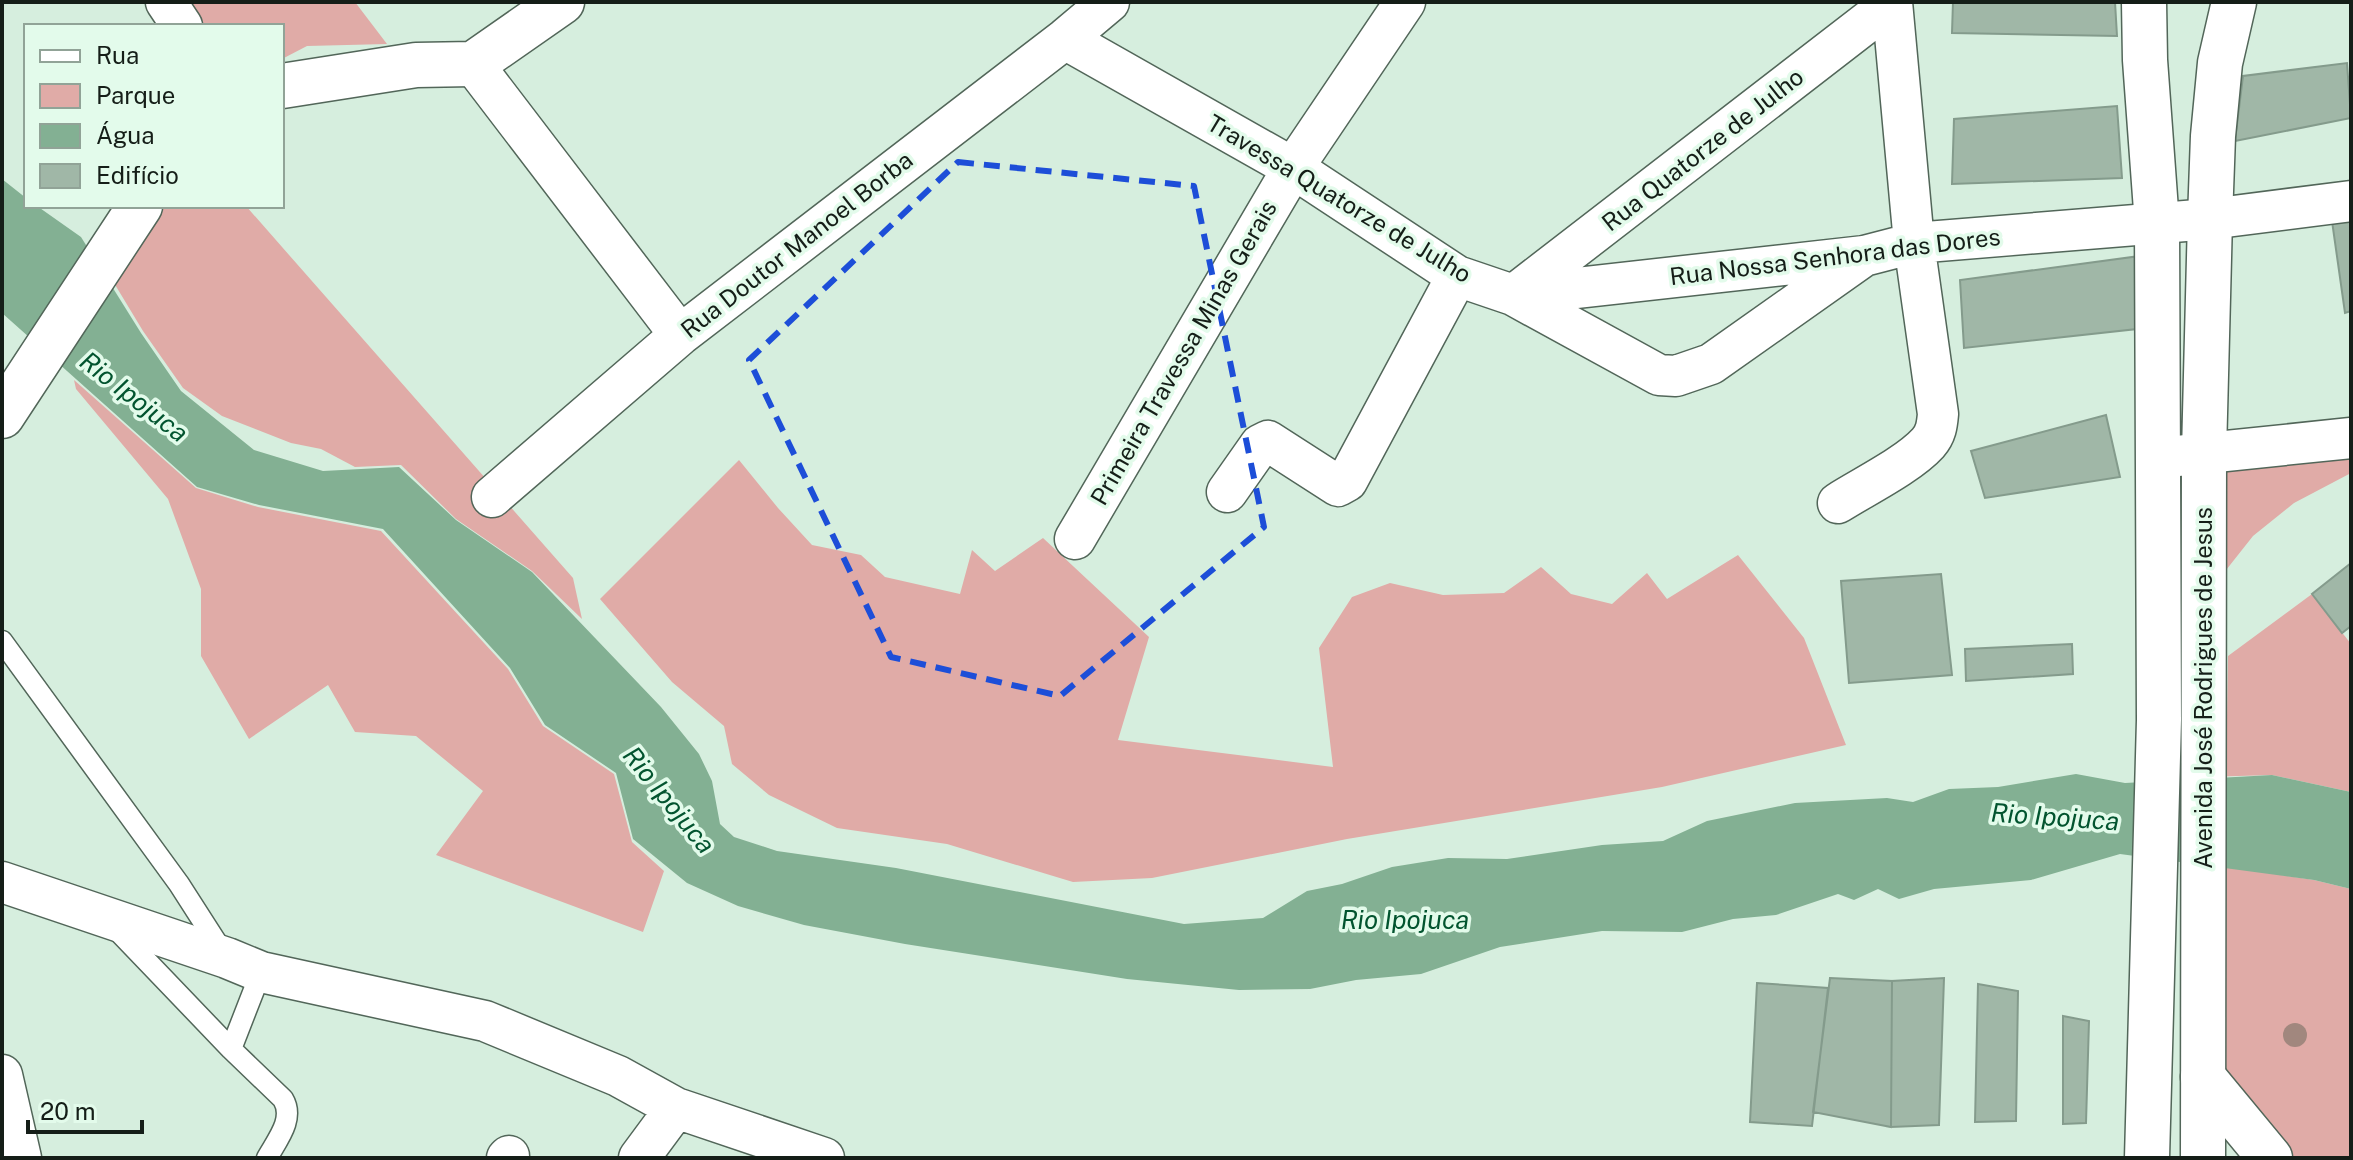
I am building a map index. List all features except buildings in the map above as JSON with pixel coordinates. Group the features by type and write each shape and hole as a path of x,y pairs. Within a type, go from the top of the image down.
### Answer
{"main road":[{"path":"284,86 416,65 473,64 562,2"},
{"name":"Avenida José Rodrigues de Jesus","path":"2144,2 2157,224 2159,720 2147,1158"},
{"name":"Avenida José Rodrigues de Jesus","path":"2203,1158 2204,453 2210,219 2220,63 2234,2"},
{"path":"2,416 139,208"},
{"path":"2203,1077 2270,1158"}],"street":[{"path":"166,2 181,24"},
{"name":"Rua Doutor Manoel Borba","path":"492,497 680,335 1109,2"},
{"name":"Primeira Travessa Minas Gerais","path":"1075,539 1293,168 1405,2"},
{"path":"1838,503 1907,459 1928,443 1937,428 1938,414 1914,243 1892,3"},
{"name":"Rua Quatorze de Julho","path":"1513,295 1892,3"},
{"name":"Travessa Quatorze de Julho","path":"1065,39 1293,168 1457,276 1513,295 1659,375 1676,376 1711,364 1864,256"},
{"path":"473,64 680,335"},
{"name":"Rua Nossa Senhora das Dores","path":"1513,295 1864,256 1914,243 2210,219 2351,201"},
{"path":"1227,492 1263,441 1273,443 1338,486 1347,481 1457,276"},
{"path":"2158,458 2351,438"},
{"path":"2,882 244,965 485,1021 618,1076 676,1108 824,1158"},
{"path":"2,1075 21,1158"},
{"path":"639,1158 676,1108"}],"lane":[{"path":"2,641 179,884 244,965 231,1049"},
{"path":"107,919 288,1106 285,1126 267,1158"}],"highlighted area":[{"path":"958,162 1194,186 1264,527 1060,696 891,657 749,360"}],"green space":[{"path":"187,2 355,2 387,44 307,46 284,58 284,24 200,24"},
{"path":"161,208 248,208 573,578 582,619 532,571 456,519 401,465 355,467 321,449 291,443 222,416 183,388 114,283"},
{"path":"74,380 196,488 258,507 381,531 508,669 543,726 614,774 632,842 664,871 643,932 436,855 483,791 416,736 355,732 328,685 249,739 201,656 201,589 168,499 76,389"},
{"path":"2351,453 2351,473 2294,503 2253,536 2215,584 2224,471"},
{"path":"739,460 812,545 861,555 885,577 960,594 972,550 995,571 1043,538 1149,637 1118,740 1333,767 1319,648 1352,597 1390,583 1443,595 1504,593 1541,567 1571,594 1612,604 1647,573 1667,599 1738,555 1804,638 1846,745 1662,787 1347,839 1152,878 1073,882 947,844 837,828 769,795 732,764 724,726 672,682 600,599"},
{"path":"2312,594 2351,644 2351,792 2272,775 2205,777 2205,717 2227,716 2228,656"},
{"path":"2204,863 2314,880 2351,889 2351,1158 2277,1158 2208,1073"}],"water":[{"name":"Rio Ipojuca","path":"2,179 24,196 24,208 40,208 81,237 181,391 254,450 323,471 399,467 456,520 532,572 661,707 699,754 712,781 720,824 734,837 777,851 896,868 1184,924 1263,918 1307,891 1342,884 1392,867 1448,858 1507,859 1602,845 1663,841 1707,821 1795,803 1887,798 1913,802 1949,789 1998,787 2076,774 2125,783 2272,775 2351,792 2351,889 2314,880 2120,854 2031,880 1934,889 1899,899 1878,889 1854,900 1838,894 1776,915 1733,919 1682,932 1602,931 1500,947 1421,974 1356,980 1310,989 1239,990 1127,979 804,925 738,906 687,883 633,839 616,773 545,725 510,668 383,529 259,505 197,487 2,313"}]}
